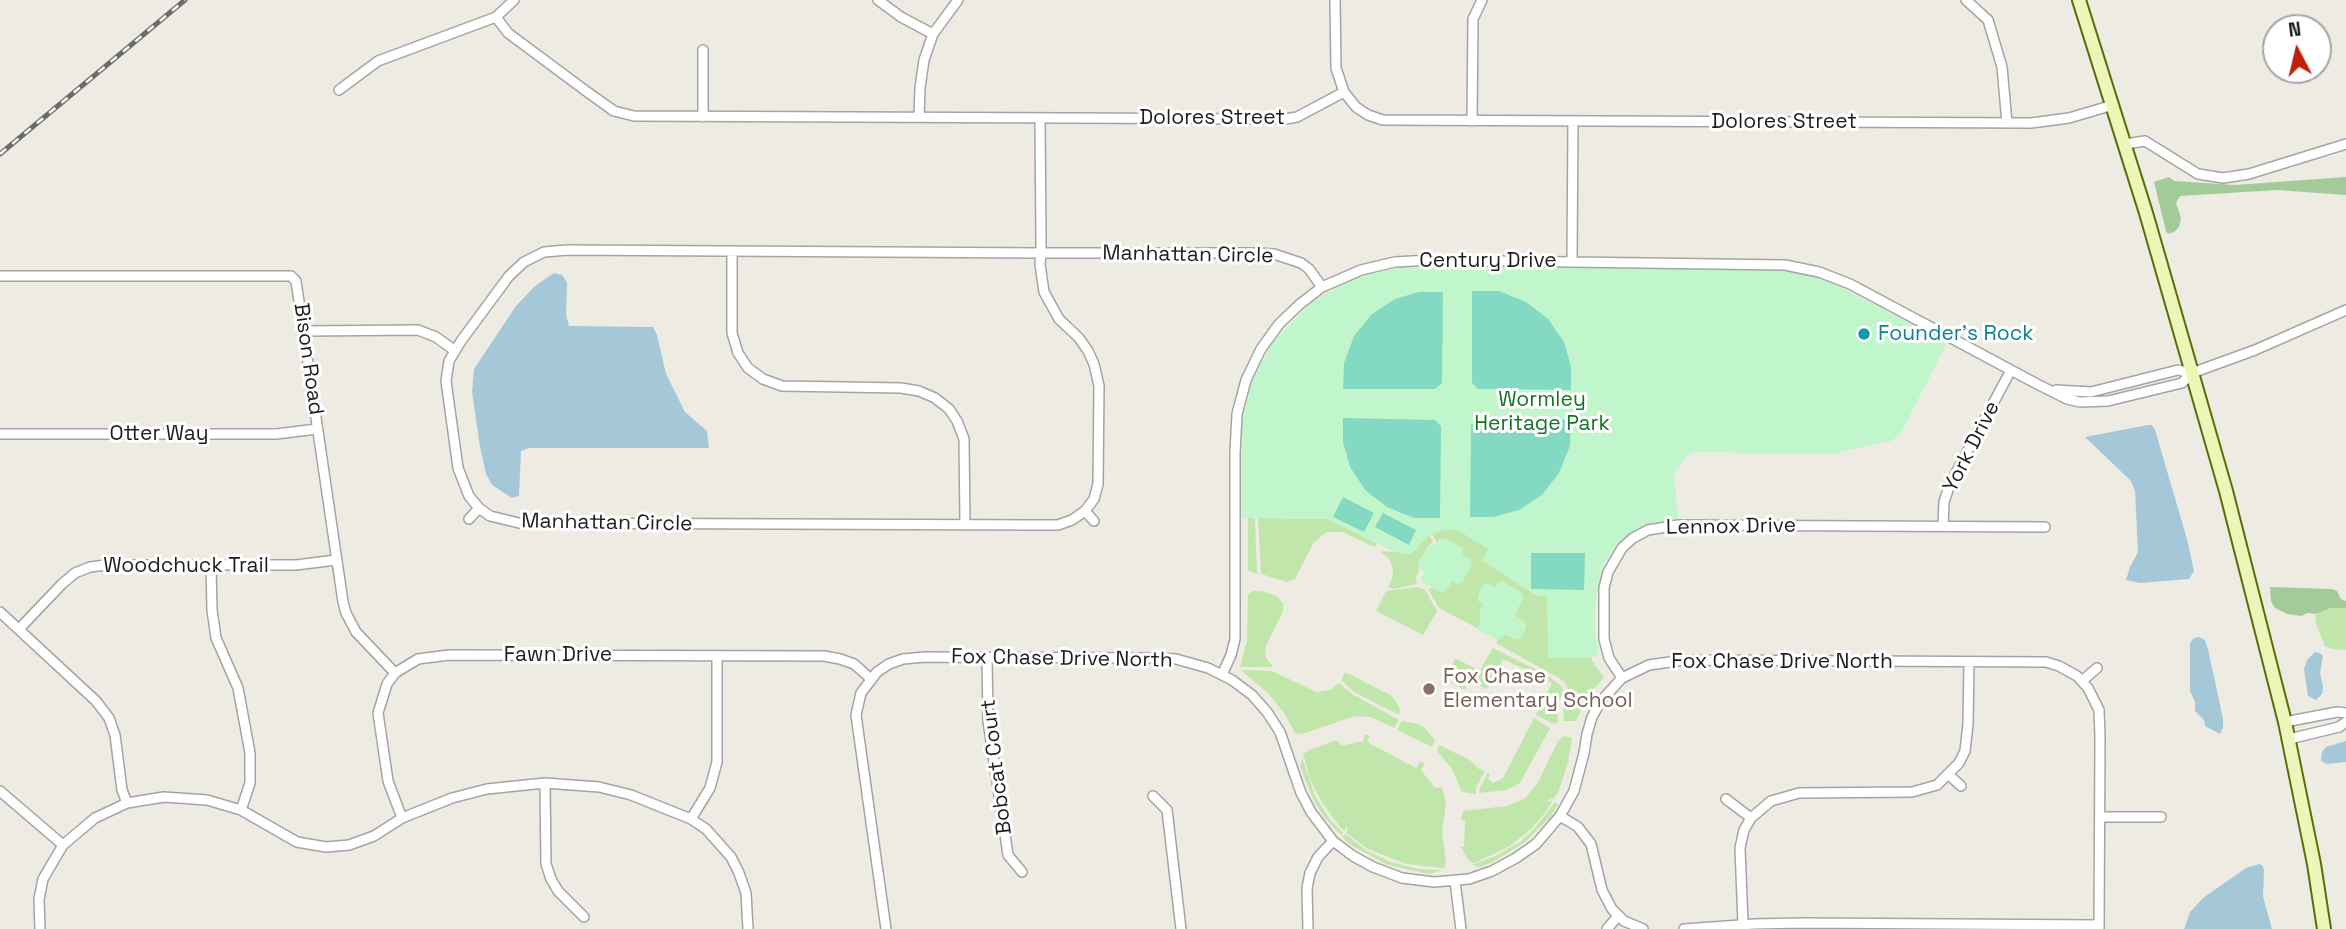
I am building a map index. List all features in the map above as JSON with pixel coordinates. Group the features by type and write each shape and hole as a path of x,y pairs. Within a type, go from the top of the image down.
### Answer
{"main road":[{"path":"2079,0 2125,144 2229,504 2289,738 2324,929"}],"street":[{"path":"339,90 378,61 496,17 514,0"},
{"path":"878,0 901,17 933,34"},
{"path":"919,117 920,88 933,34 958,0"},
{"path":"1335,0 1336,68 1344,92"},
{"path":"1472,121 1473,19 1482,0"},
{"path":"1966,0 1988,20 2002,67 2007,123"},
{"name":"Dolores Street","path":"496,17 508,33 614,111 634,116 1285,119 1297,117 1344,92 1356,107 1383,120 2007,123 2059,120 2113,105"},
{"path":"703,50 703,117"},
{"path":"1040,118 1041,275 1044,292 1059,319 1088,351 1099,386 1098,484 1094,499 1085,511 1094,521"},
{"path":"1572,261 1573,121"},
{"path":"2125,144 2145,141 2198,174 2223,178 2249,174 2346,144"},
{"name":"Manhattan Circle","path":"1085,511 1058,525 503,521 479,508 469,496 458,468 446,381 449,361 454,350 509,275 533,256 567,250 1274,254 1301,262 1322,287"},
{"path":"732,251 732,333 738,353 748,368 763,379 782,386 901,388 919,391 935,398 949,409 964,439 965,525"},
{"name":"Century Drive","path":"1222,675 1235,639 1235,453 1237,414 1247,380 1261,349 1293,310 1322,287 1361,270 1395,262 1430,260 1786,265 1819,272 1860,289 2067,399 2080,402 2109,401 2182,383 2192,373 2255,350 2346,310"},
{"name":"Bison Road","path":"0,275 291,276 296,281 343,602 350,624 395,673"},
{"path":"305,331 418,330 436,337 454,350"},
{"name":"York Drive","path":"1943,526 1944,502 1950,484 2011,370"},
{"name":"Otter Way","path":"0,433 276,434 317,429"},
{"path":"469,519 479,508"},
{"name":"Lennox Drive","path":"1622,678 1609,658 1604,639 1604,588 1608,572 1622,548 1648,530 1678,525 2045,527"},
{"name":"Woodchuck Trail","path":"19,629 62,584 75,573 90,567 296,565 336,560"},
{"path":"211,565 216,638 238,688 250,753 250,783 241,810"},
{"path":"0,612 96,701 109,718 115,735 122,790 127,803"},
{"name":"Fawn Drive","path":"395,673 418,659 449,654 824,656 854,664 871,679"},
{"path":"691,819 710,788 717,762 717,656"},
{"name":"Bobcat Court","path":"987,657 988,721 1007,855 1022,872"},
{"name":"Fox Chase Drive North","path":"871,679 883,668 903,659 1167,659 1193,663 1222,675 1252,695 1268,712 1280,732 1301,793 1311,812 1333,841 1373,867 1402,878 1434,882 1469,879 1492,871 1535,844 1560,816 1577,782 1592,718 1601,701 1622,678 1649,665 1668,661 2046,663 2070,671 2082,681"},
{"path":"1743,924 1740,848 1744,830 1751,818 1771,801 1784,795 1912,792 1937,785 1959,763 1968,738 1969,662"},
{"path":"1684,929 1743,924 2099,927 2098,710 2094,698 2082,681 2097,668"},
{"path":"395,673 387,684 378,713 388,781 402,818"},
{"path":"871,679 859,698 855,719 886,929"},
{"path":"2285,722 2337,712 2346,713"},
{"path":"2289,738 2346,722"},
{"path":"1949,775 1961,786"},
{"path":"545,783 546,864 558,891 584,917"},
{"path":"40,929 39,899 43,879 62,845 95,818 127,803 164,797 207,800 241,810 298,842 326,847 349,845 374,836 402,818 452,798 487,789 545,783 598,788 631,795 691,819 720,843 735,865 746,893 748,929"},
{"path":"0,791 62,845"},
{"path":"1153,796 1167,810 1181,929"},
{"path":"1726,799 1751,818"},
{"path":"1560,816 1578,827 1591,844 1602,890 1618,916 1643,929"},
{"path":"2100,817 2161,817"},
{"path":"1308,929 1307,888 1310,873 1318,858 1333,841"},
{"path":"1455,881 1461,929"},
{"path":"1607,929 1618,916"}],"green space":[{"path":"2169,177 2174,181 2235,185 2346,177 2346,195 2277,190 2180,196 2176,203 2181,218 2179,227 2168,234 2154,182"},
{"name":"Wormley Heritage Park","path":"1398,268 1767,269 1799,273 1831,282 1947,343 1900,435 1891,441 1831,454 1691,452 1674,473 1678,518 1646,524 1620,540 1603,564 1595,607 1595,635 1599,654 1589,658 1548,658 1547,596 1538,596 1483,561 1488,549 1461,532 1451,529 1438,531 1427,537 1412,553 1407,554 1390,550 1328,519 1241,518 1242,423 1251,382 1273,342 1310,304 1340,285 1366,275"},
{"path":"1472,291 1499,291 1526,302 1548,319 1564,342 1571,366 1571,390 1478,389 1472,383"},
{"path":"1419,292 1443,292 1442,383 1435,389 1343,389 1344,363 1354,336 1372,314 1395,299"},
{"path":"1343,418 1435,420 1441,426 1440,518 1414,518 1387,507 1365,490 1350,467 1343,442"},
{"path":"1478,419 1571,420 1570,446 1559,473 1542,495 1519,510 1494,517 1470,517 1471,425"},
{"path":"1343,497 1374,513 1364,532 1333,517"},
{"path":"1383,513 1416,530 1409,545 1375,527"},
{"path":"1248,518 1255,518 1257,574 1248,570"},
{"path":"1258,518 1328,519 1376,543 1377,546 1343,532 1327,532 1314,542 1295,579 1287,582 1261,574"},
{"path":"1451,529 1489,549 1484,561 1537,596 1548,595 1548,658 1592,657 1604,677 1587,697 1576,721 1564,721 1563,709 1568,689 1564,681 1496,643 1500,637 1507,635 1515,639 1521,638 1526,627 1525,622 1515,614 1523,597 1495,588 1483,604 1480,626 1477,628 1439,608 1428,589 1446,591 1463,556 1439,539 1437,543 1432,534"},
{"path":"1429,535 1433,542 1418,563 1417,584 1394,589 1388,587 1393,569 1389,559 1380,551 1412,553"},
{"path":"1444,538 1463,548 1463,556 1471,560 1472,564 1462,582 1457,584 1452,581 1446,591 1441,592 1422,583 1421,578 1425,572 1419,569 1418,564 1428,546"},
{"path":"1531,553 1585,553 1584,590 1531,589"},
{"path":"1502,581 1521,592 1524,597 1515,614 1525,622 1526,627 1521,638 1515,639 1507,635 1498,640 1478,630 1483,604 1478,601 1478,596 1483,585 1495,587"},
{"path":"1417,587 1425,590 1437,611 1423,635 1376,611 1386,591"},
{"path":"2270,587 2332,589 2346,601 2346,608 2330,608 2302,616 2287,614 2275,608 2271,601"},
{"path":"1253,591 1277,596 1283,604 1283,611 1265,648 1266,658 1273,667 1240,667 1247,640 1248,594"},
{"path":"2330,608 2346,608 2346,650 2325,646 2315,621 2316,614"},
{"path":"1493,648 1547,675 1561,686 1563,691 1557,708 1558,722 1554,724 1536,715 1552,683 1503,659 1487,689 1473,682"},
{"path":"1455,658 1476,669 1465,690 1452,683 1459,671 1452,665"},
{"path":"1241,670 1272,671 1316,692 1330,690 1339,683 1352,694 1399,720 1394,728 1371,717 1355,716 1296,734 1270,695"},
{"path":"1345,672 1392,696 1400,709 1399,715 1354,692 1341,680"},
{"path":"1534,718 1550,728 1520,783 1507,790 1479,793 1488,772 1488,779 1493,783 1503,778"},
{"path":"1402,721 1425,728 1435,740 1432,747 1397,730"},
{"path":"1365,734 1370,736 1367,742 1416,768 1423,762 1421,770 1435,788 1442,787 1446,803 1442,832 1446,862 1444,868 1406,864 1368,849 1346,833 1346,826 1345,831 1341,828 1321,801 1310,779 1303,754 1337,740 1342,746 1363,741"},
{"path":"1564,736 1572,738 1568,762 1559,790 1554,799 1550,798 1548,801 1552,802 1545,813 1510,846 1473,863 1468,860 1461,847 1464,847 1465,821 1461,820 1463,811 1507,806 1525,798 1537,784 1558,741"},
{"path":"1439,745 1470,760 1485,771 1476,787 1476,794 1462,792 1452,769 1437,751"},
{"path":"1302,757 1315,796 1329,818 1343,833 1341,835 1324,817 1313,799 1300,766"},
{"path":"1555,802 1558,804 1550,817 1525,842 1493,862 1479,867 1472,865 1496,856 1520,842 1536,827"},
{"path":"1345,834 1367,851 1391,862 1418,869 1442,870 1429,874 1388,865 1351,845 1342,837"}],"water":[{"path":"554,273 562,275 567,282 566,315 569,326 653,327 666,374 685,412 707,431 709,448 529,448 521,451 519,496 512,498 492,485 486,474 480,447 472,392 474,369 516,306 535,286"},
{"path":"2152,425 2155,430 2187,539 2194,571 2189,579 2140,583 2126,580 2138,552 2135,491 2131,481 2085,437"},
{"path":"2199,637 2205,640 2208,649 2223,719 2220,734 2205,726 2204,720 2195,711 2195,702 2190,691 2190,643"},
{"path":"2315,652 2323,656 2320,673 2322,694 2316,700 2308,696 2304,669 2307,660"},
{"path":"2346,741 2346,762 2327,764 2321,761 2326,747"},
{"path":"2259,864 2264,869 2263,896 2272,929 2184,929 2190,912 2203,898 2246,868"}],"railway":[{"path":"0,154 185,0"}],"place":[{"name":"Founder's Rock","path":"1864,334"},
{"name":"Fox Chase Elementary School","path":"1429,689"}]}
